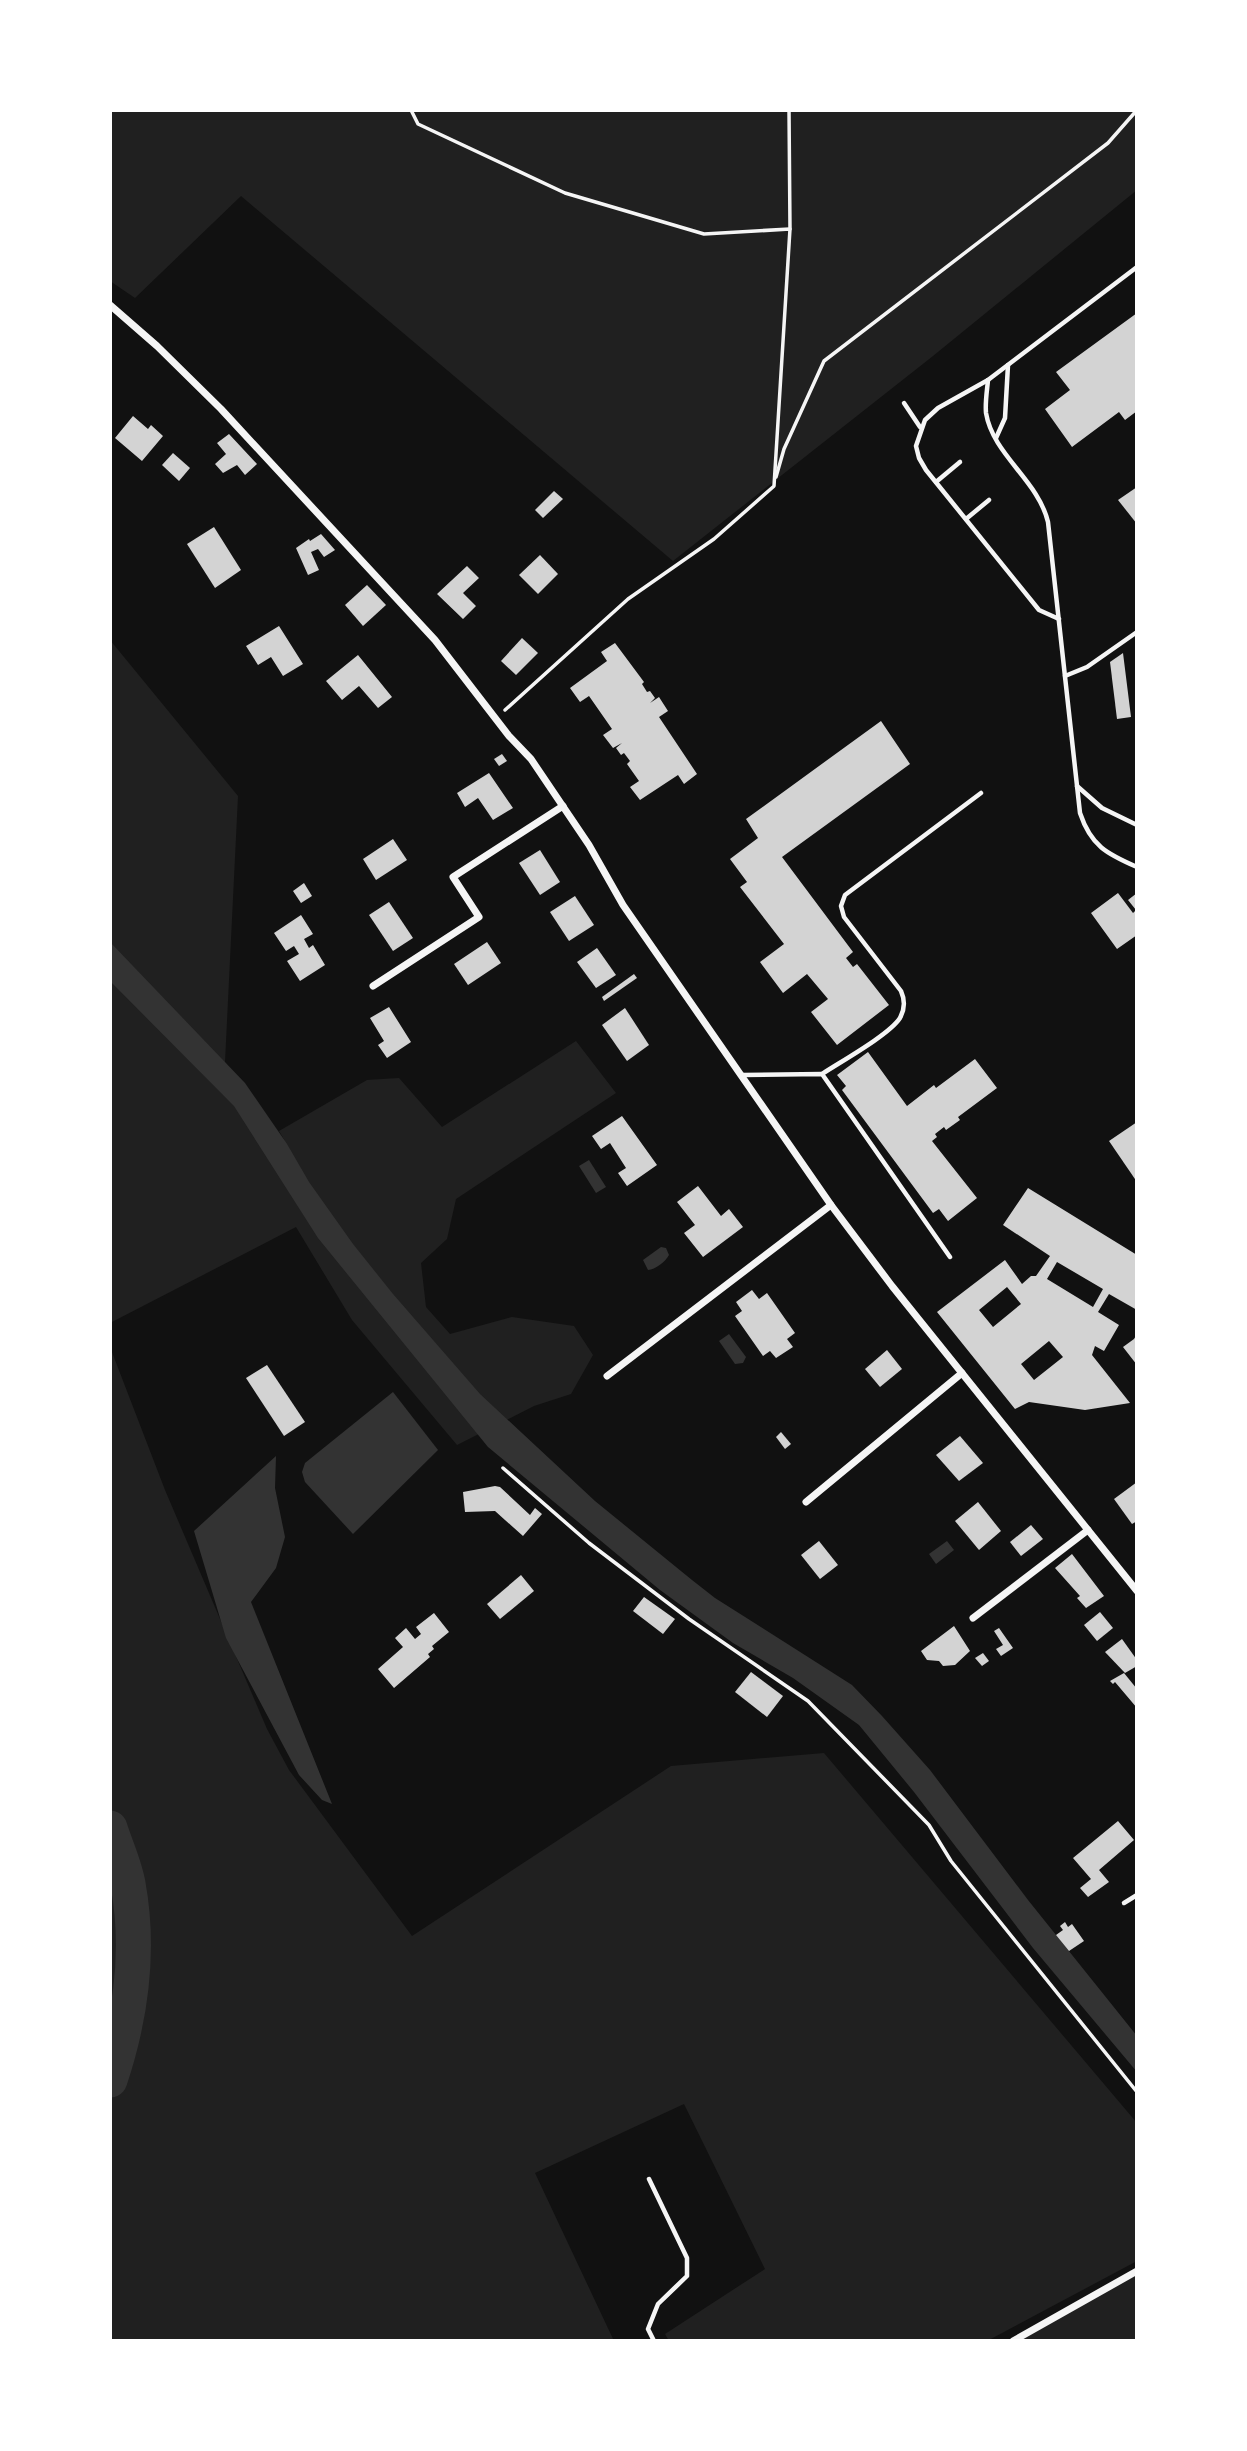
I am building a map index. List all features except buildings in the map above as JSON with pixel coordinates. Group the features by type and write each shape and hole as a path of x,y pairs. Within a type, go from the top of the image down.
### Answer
{"street":[{"path":"110,305 147,337 230,419 427,632 531,759 564,806 617,895 831,1205 961,1373 1137,1591"},
{"path":"373,986 479,917 453,877 564,806"},
{"path":"607,1376 831,1205"},
{"path":"806,1502 961,1373"},
{"path":"973,1618 1088,1530"},
{"path":"1013,2341 1137,2271"}],"lane":[{"path":"1059,619 1039,610 936,482 919,458 916,446 925,420 939,408 988,380 1137,267"},
{"path":"995,439 1004,418 1008,365"},
{"path":"988,380 987,416 995,439 1036,493 1045,511 1080,813 1091,838 1105,852 1137,867"},
{"path":"904,403 921,428"},
{"path":"936,482 960,463"},
{"path":"966,519 989,499"},
{"path":"1065,676 1087,667 1137,632"},
{"path":"1077,786 1102,808 1137,825"},
{"path":"741,1075 822,1074 891,1027 901,1017 904,1003 901,991 844,917 841,906 845,895 981,793"},
{"path":"822,1074 950,1257"},
{"path":"1124,1903 1137,1895"},
{"path":"649,2179 687,2259 687,2276 658,2304 648,2329 654,2341"}],"path":[{"path":"411,110 418,124 565,194 704,234 790,229"},
{"path":"774,486 790,229 789,110"},
{"path":"496,718 628,599 714,539 774,486 784,449 824,360 1108,143 1137,110"},
{"path":"503,1468 589,1543 689,1619 808,1701 929,1825 951,1861 1137,2092"}],"shaded area":[{"path":"110,110 1137,110 1137,190 933,356 673,561 241,196 135,298 110,281"},
{"path":"110,640 238,796 225,1062 285,1141 279,1131 367,1080 399,1078 442,1127 576,1041 616,1093 456,1199 447,1239 421,1263 426,1307 450,1334 512,1317 574,1326 593,1355 571,1394 534,1406 457,1445 352,1320 296,1227 110,1323"},
{"path":"110,942 245,1083 353,1244 480,1394 595,1501 692,1580 715,1598 852,1685 882,1716 930,1770 1028,1900 1137,2036 1137,2072 1033,1948 914,1792 859,1725 793,1678 733,1643 660,1590 488,1447 318,1238 234,1106 110,981"},
{"path":"589,1160 606,1187 596,1193 579,1166"},
{"path":"661,1247 666,1248 669,1255 660,1265 648,1270 643,1260"},
{"path":"729,1334 746,1357 743,1363 735,1364 719,1341"},
{"path":"110,1347 165,1490 267,1729 289,1770 412,1936 671,1766 824,1753 1137,2123 1137,2261 987,2341 669,2341 665,2334 765,2269 684,2104 535,2173 614,2341 110,2341"},
{"path":"393,1392 438,1450 353,1534 305,1482 302,1472 305,1463"},
{"path":"276,1456 275,1488 285,1537 276,1568 251,1602 332,1804 322,1800 299,1775 226,1638 194,1531"},
{"path":"947,1541 954,1550 936,1564 929,1554"},
{"path":"1137,2274 1137,2341 1019,2341"}],"waterway":[{"path":"110,1828 127,1877 133,1934 128,2008 110,2080"}]}
